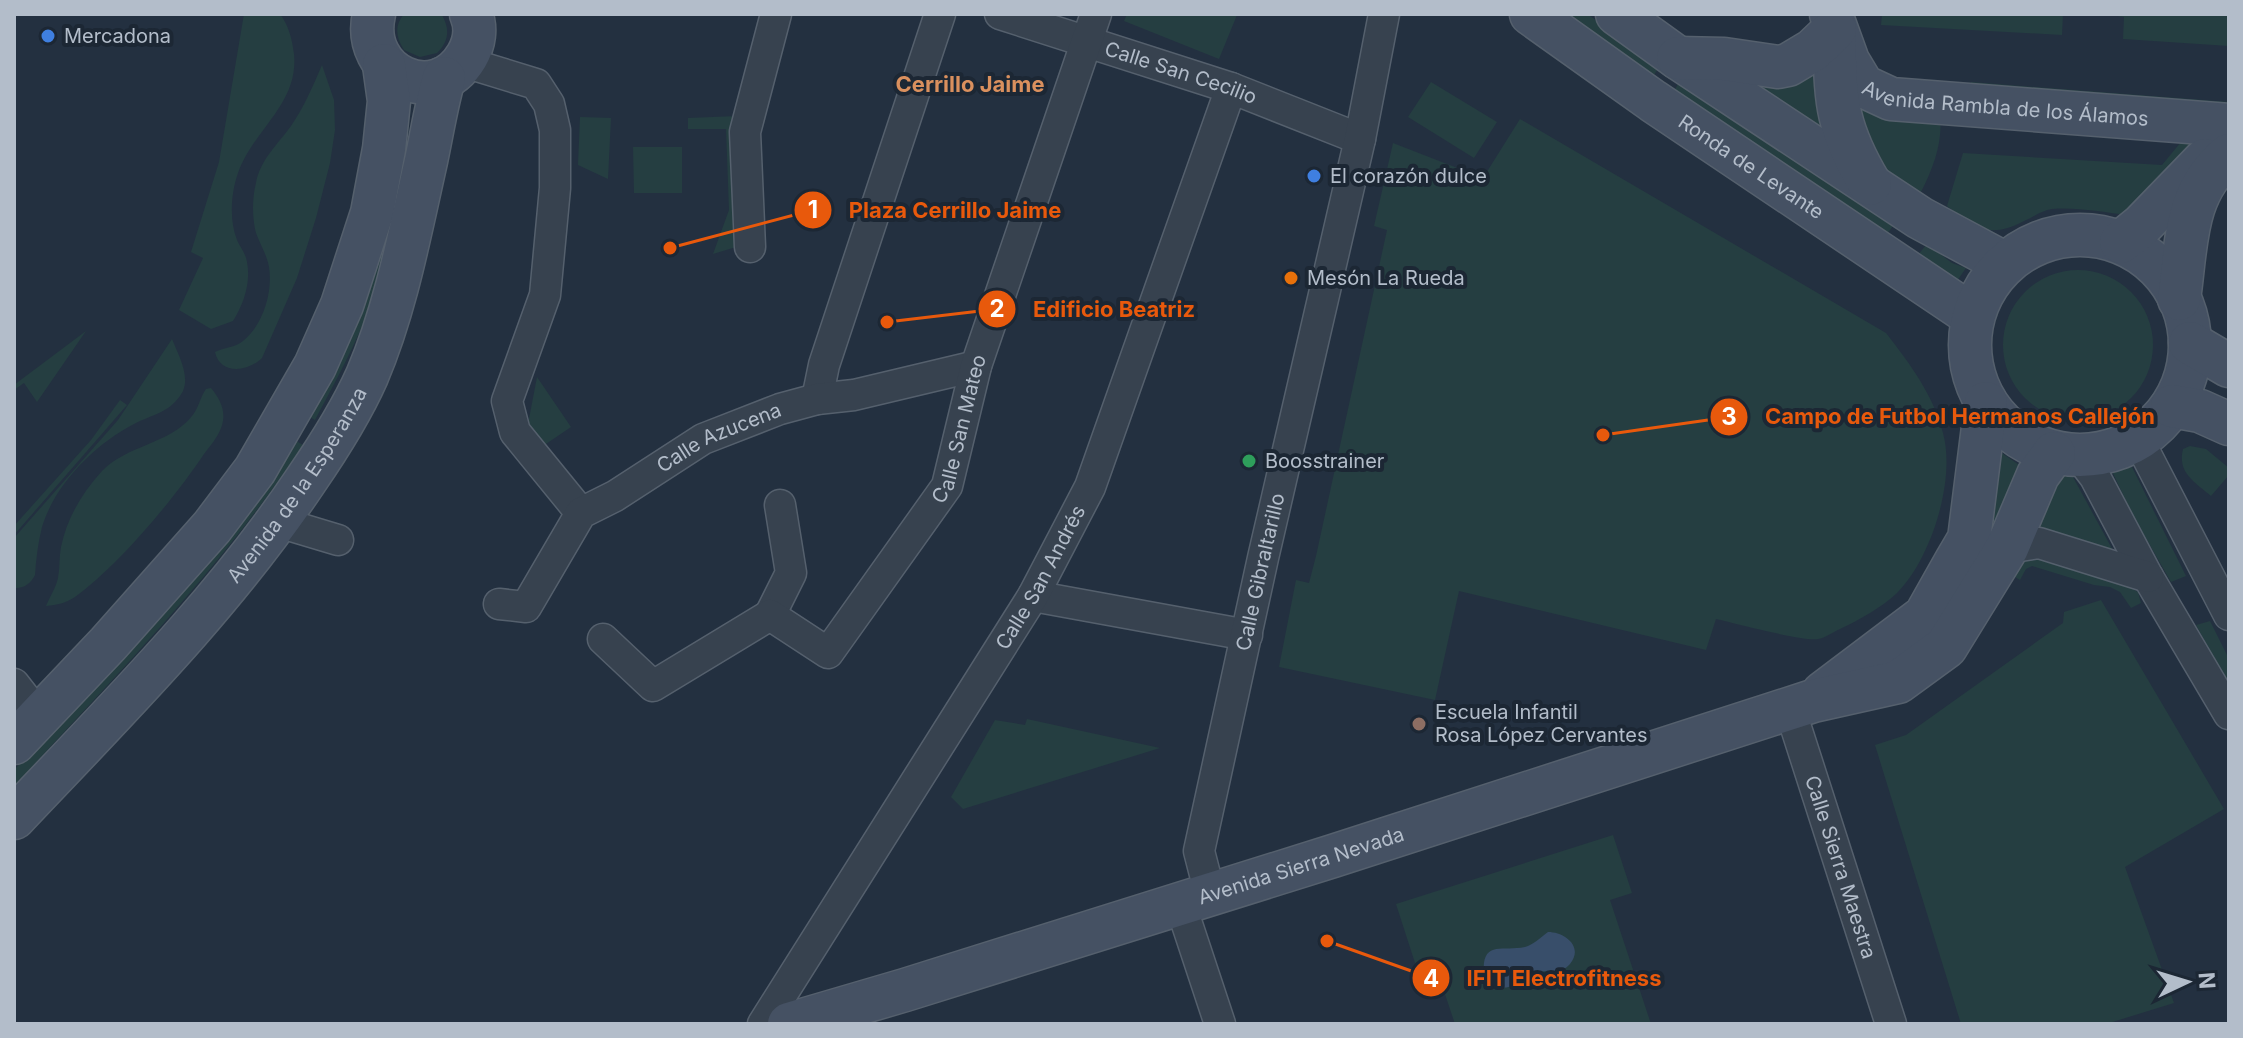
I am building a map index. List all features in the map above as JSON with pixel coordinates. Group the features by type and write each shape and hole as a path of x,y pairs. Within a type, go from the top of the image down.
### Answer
{"main road":[{"name":"Avenida de la Esperanza","path":"22,714 108,644 212,527 255,470 315,366 342,305 372,213 384,149 389,101 384,65 372,40 374,14"},
{"name":"Avenida de la Esperanza","path":"14,818 126,700 224,590 278,522 331,442 367,377 393,300 454,70 471,49 474,34 471,14"},
{"name":"Ronda de Levante","path":"1531,14 1653,101 1973,316"},
{"path":"1617,14 1678,58 1920,218 2004,263"},
{"path":"1678,58 1724,59 1778,67 1788,65 1813,50 1833,22"},
{"path":"1833,22 1838,115 1850,152 1870,184"},
{"name":"Avenida Rambla de los Álamos","path":"1833,22 1848,61 1863,86 1891,99 2229,125"},
{"path":"384,65 396,75 428,83 454,70"},
{"path":"2121,242 2142,225 2213,152 2229,144"},
{"path":"2179,299 2192,206 2219,163 2229,155"},
{"path":"2090,234 2140,249 2170,281 2185,310 2190,343 2186,376 2172,406 2138,439 2110,452 2067,455 2027,443 2004,425 1986,403 1970,361 1973,316 1985,288 2004,263 2030,246 2059,235 2090,234"},
{"path":"2190,343 2229,366"},
{"name":"Avenida Sierra Nevada","path":"1801,705 1925,616 1969,539 1986,403"},
{"path":"2172,406 2200,411 2229,424"},
{"name":"Avenida Sierra Nevada","path":"789,1024 1195,899 1801,705 1898,682 1946,647 2007,548 2038,475 2067,455"}],"street":[{"path":"750,247 745,132 776,14"},
{"path":"817,399 824,365 940,14"},
{"name":"Calle San Cecilio","path":"1000,14 1092,28 1360,139"},
{"name":"Calle Gibraltarillo","path":"1220,1024 1195,899 1199,851 1360,139 1385,15"},
{"name":"Calle San Mateo","path":"770,615 828,653 947,486 976,366 1092,28"},
{"path":"454,70 536,84 549,104 555,130 555,188 545,295 507,401 515,432 581,513 513,606"},
{"name":"Calle San Andrés","path":"763,1024 1033,596 1090,487 1231,88"},
{"name":"Calle Azucena","path":"581,513 615,496 703,439 780,409 976,366"},
{"path":"2138,439 2229,615"},
{"path":"2067,455 2095,477 2148,577 2229,714"},
{"path":"603,639 653,686 770,615 791,573 780,505"},
{"path":"278,522 338,540"},
{"path":"2007,548 2039,543 2148,577"},
{"path":"1033,596 1247,635"},
{"name":"Calle Sierra Maestra","path":"1801,705 1891,1024"}],"green space":[{"path":"244,14 280,14 291,38 294,72 282,102 238,173 232,198 232,215 234,232 246,259 247,285 233,321 211,329 179,310 203,258 191,252 219,162"},
{"path":"404,14 442,15 447,35 437,53 420,57 404,50 397,32"},
{"path":"1127,14 1237,15 1219,59 1124,21"},
{"path":"1560,14 1587,14 1661,64 1652,78"},
{"path":"1882,14 2063,14 2062,35 1881,25"},
{"path":"2103,14 2229,14 2229,46 2123,39 2124,17"},
{"path":"1813,61 1836,142 1735,74"},
{"path":"322,65 334,100 335,130 316,218 297,278 262,358 249,366 228,368 222,365 215,352 240,343 250,334 261,317 269,287 268,263 254,221 258,175 300,111"},
{"path":"1681,79 1895,223 1885,237 1671,96"},
{"path":"1431,82 1497,122 1474,158 1408,117"},
{"path":"1971,82 2229,102 2229,113 1971,94"},
{"path":"1861,95 1940,113 1936,154 1921,192 1887,171 1858,135"},
{"path":"737,116 736,247 713,254 729,210 726,129 688,129 688,118"},
{"path":"580,117 611,118 608,179 578,165"},
{"path":"1520,119 1886,333 1920,380 1939,419 1946,452 1946,473 1938,518 1930,540 1909,578 1884,604 1818,639 1785,635 1716,619 1706,650 1459,591 1435,700 1279,667 1296,580 1309,583 1316,556 1387,230 1374,226 1393,143 1483,178"},
{"path":"2203,133 2127,215 2052,209 2012,226 1992,230 1974,226 1947,206 1963,153 2162,165 2186,136"},
{"path":"633,147 682,147 682,193 634,193"},
{"path":"398,166 407,168 377,286 358,336 315,420 306,415"},
{"path":"1927,244 1952,263 1966,268 1955,284 1917,256"},
{"path":"2078,270 2107,276 2131,292 2147,316 2153,345 2147,374 2131,398 2107,414 2078,420 2049,414 2025,398 2009,374 2003,345 2009,316 2025,292 2049,276"},
{"path":"86,331 37,402 24,383 14,390 14,385"},
{"path":"172,339 184,371 183,391 173,404 119,432 78,467 48,511 39,539 35,575 27,585 14,588 14,538 118,420"},
{"path":"537,377 571,427 543,446 528,424"},
{"path":"211,388 222,407 221,428 177,491 127,550 92,584 68,601 46,606 58,578 67,526 88,488 112,462 183,425 194,413 206,389"},
{"path":"120,400 127,405 14,535 14,526 91,440"},
{"path":"293,439 303,445 237,536 165,622 14,786 14,770 134,639"},
{"path":"2190,446 2206,449 2229,468 2229,475 2211,496 2185,471 2183,449"},
{"path":"1993,447 2028,471 1990,561"},
{"path":"2131,465 2186,576 2171,582 2132,514 2112,471"},
{"path":"2051,473 2073,477 2116,556 2034,527"},
{"path":"2043,557 2070,569 2117,580 2138,592 2141,603 2131,608 2120,592 2110,587 2032,566 2026,569 2020,580 2010,574 2021,560"},
{"path":"2101,600 2224,809 2125,867 2174,1003 2106,1024 1961,1024 1875,745 1906,735 2063,623 2064,612"},
{"path":"2210,621 2229,659 2229,685 2196,625"},
{"path":"1027,719 1160,748 963,809 951,797 995,720 1025,725"},
{"path":"1613,835 1632,893 1610,900 1651,1024 1455,1024 1434,961 1416,966 1396,904"}],"water":[{"path":"1548,932 1561,935 1574,946 1574,958 1566,967 1533,973 1503,988 1494,985 1484,975 1486,956 1490,952 1525,947"}],"place":[{"name":"Mercadona","path":"48,36"},
{"name":"El corazón dulce","path":"1314,176"},
{"name":"Plaza Cerrillo Jaime","path":"670,248"},
{"name":"Mesón La Rueda","path":"1291,278"},
{"name":"Edificio Beatriz","path":"887,322"},
{"name":"Campo de Futbol Hermanos Callejón","path":"1603,435"},
{"name":"Boosstrainer","path":"1249,461"},
{"name":"Escuela Infantil Rosa López Cervantes","path":"1419,724"},
{"name":"IFIT Electrofitness","path":"1327,941"}],"district":[{"name":"Cerrillo Jaime","path":"970,84"}]}
